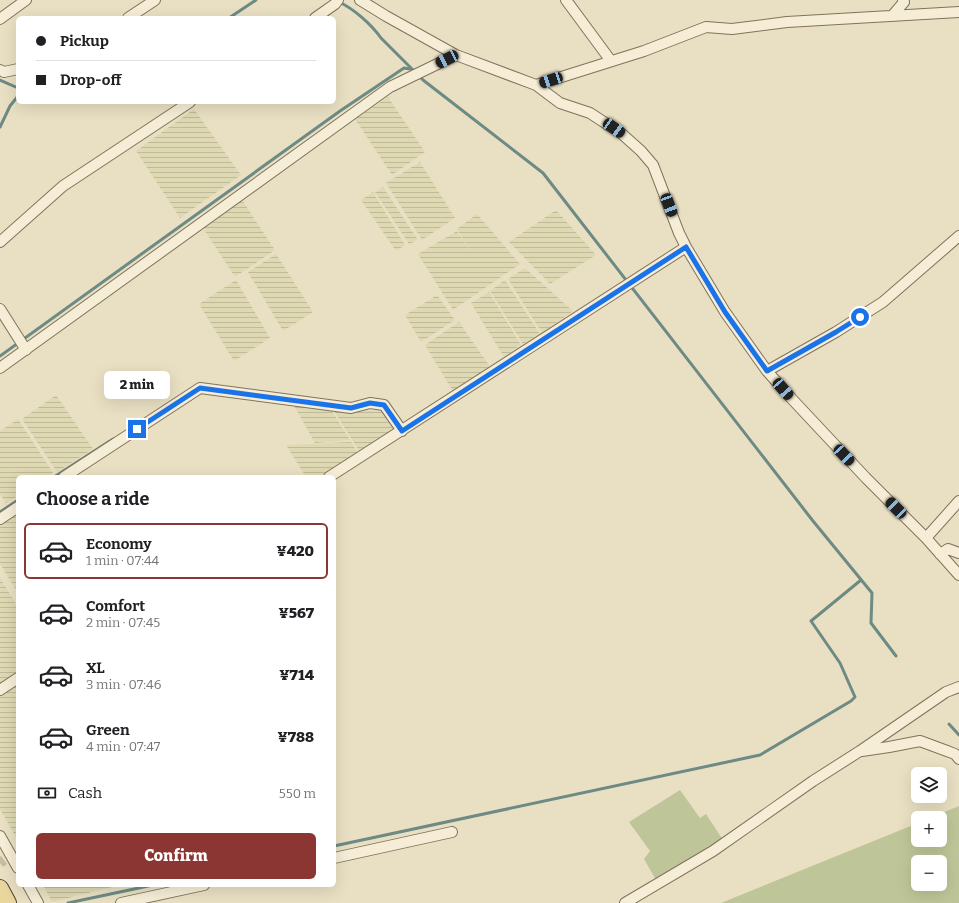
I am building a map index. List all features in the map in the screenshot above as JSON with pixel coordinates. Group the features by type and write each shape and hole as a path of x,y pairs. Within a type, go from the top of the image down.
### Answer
{"main road":[{"path":"0,888 8,903"}],"street":[{"path":"0,19 26,0"},
{"path":"131,16 155,0"},
{"path":"360,0 456,55 536,85 560,103 590,113 622,134 641,151 653,165 679,233 686,247 725,312 767,371 866,478 926,538 959,575"},
{"path":"566,0 611,61"},
{"path":"892,16 904,2 903,0"},
{"path":"318,16 337,2"},
{"path":"536,85 644,51 706,27 732,29 787,22 959,12"},
{"path":"0,368 24,347 390,87 456,55"},
{"path":"0,70 4,72 16,69"},
{"path":"0,242 63,186 187,104"},
{"path":"767,371 836,332 883,302 959,236"},
{"path":"332,475 686,247"},
{"path":"0,309 24,347"},
{"path":"67,475 200,388 351,408 370,403 384,405 402,431"},
{"path":"926,538 959,501"},
{"path":"0,519 16,508"},
{"path":"940,554 948,549 959,553"},
{"path":"0,690 16,679"},
{"path":"625,903 713,851 813,781 860,751 946,692 959,687"},
{"path":"860,751 920,741 955,754 959,759"},
{"path":"336,858 452,832"},
{"path":"0,836 16,864"},
{"path":"29,887 38,903"},
{"path":"121,903 195,887"}],"shaded area":[{"path":"388,97 425,152 392,175 355,119"},
{"path":"194,109 241,175 180,218 136,151"},
{"path":"420,162 455,218 422,240 386,183"},
{"path":"383,187 418,240 409,244 375,192"},
{"path":"373,192 405,245 396,251 361,200"},
{"path":"242,200 275,250 235,277 203,228"},
{"path":"556,210 596,255 550,284 509,242"},
{"path":"477,214 520,264 453,310 418,254 457,231 473,255 457,229"},
{"path":"276,254 313,312 283,331 248,272"},
{"path":"525,268 573,311 542,333 508,279"},
{"path":"236,280 270,338 234,361 199,304"},
{"path":"505,280 540,334 523,344 490,291"},
{"path":"489,292 521,345 504,357 471,303"},
{"path":"437,295 455,320 421,342 405,315"},
{"path":"459,322 491,368 454,393 425,345"},
{"path":"56,395 93,449 57,472 22,419"},
{"path":"293,404 332,411 350,440 315,443"},
{"path":"384,410 396,429 361,454 334,411"},
{"path":"18,419 53,473 50,475 16,475 16,497 6,503 0,494 0,431"},
{"path":"351,442 359,455 326,475 305,475 286,445"},
{"path":"16,514 16,590 0,564 0,525"},
{"path":"0,578 16,604 16,837 0,809"},
{"path":"44,887 112,887 52,902"}],"green space":[{"path":"680,790 700,818 706,814 723,840 656,880 644,859 650,851 629,822"},
{"path":"959,806 959,903 721,903 911,826 911,847 947,847 947,811"}],"waterway":[{"path":"232,16 256,0"},
{"path":"339,2 367,22 423,80 543,173 813,521 872,593 871,623 896,656"},
{"path":"0,356 340,111 404,68 410,69"},
{"path":"0,80 16,87"},
{"path":"0,127 10,106 16,98"},
{"path":"57,475 113,439"},
{"path":"0,512 16,501"},
{"path":"336,846 760,755 851,701 855,697 840,663 811,621 861,580"},
{"path":"949,724 959,735"},
{"path":"68,903 144,887"}],"tunnel":[{"path":"0,863 4,860"}],"route":[{"path":"137,429 200,388 351,408 370,403 384,405 402,431 686,247 725,312 767,371 860,317"}]}
